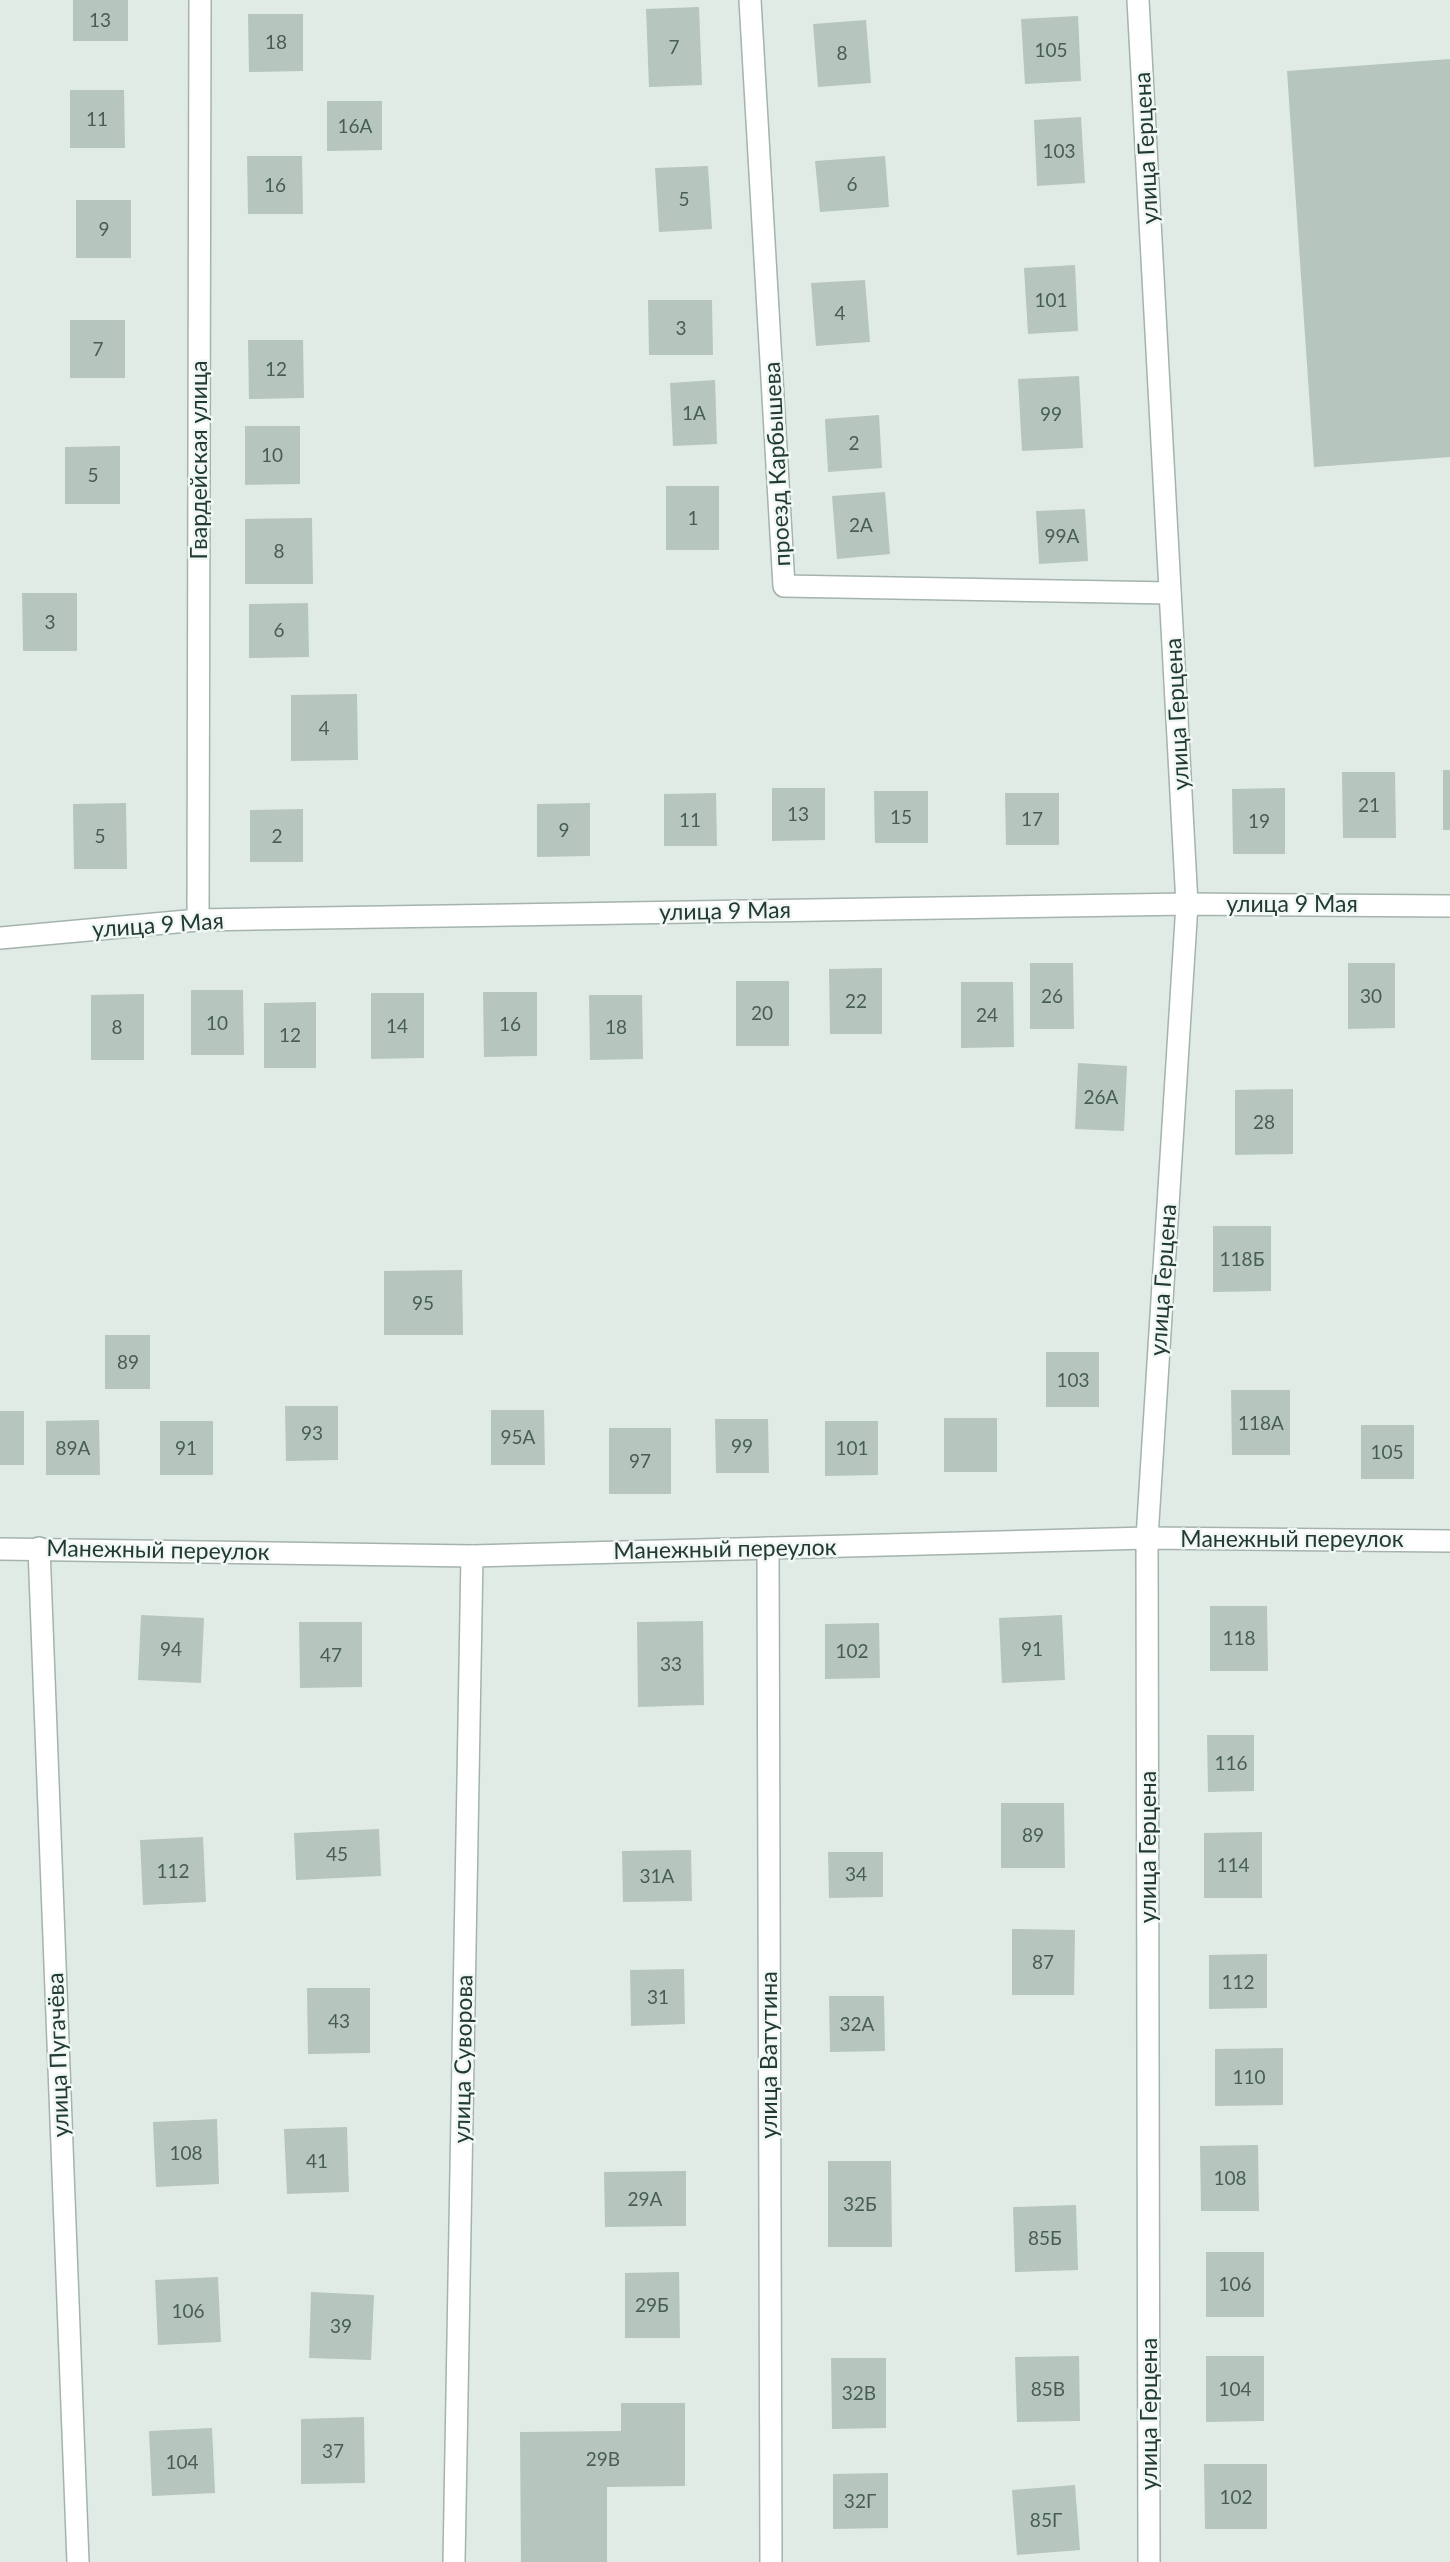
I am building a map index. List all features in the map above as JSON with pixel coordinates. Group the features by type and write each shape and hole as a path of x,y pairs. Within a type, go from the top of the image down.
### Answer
{"street":[{"name":"Гвардейская улица","path":"198,920 200,0"},
{"name":"проезд Карбышева","path":"750,0 784,586 1170,593"},
{"name":"улица Герцена","path":"1138,0 1187,904 1147,1538 1149,2562"},
{"name":"улица 9 Мая","path":"0,938 198,920 1187,904 1450,906"},
{"name":"Манежный переулок","path":"0,1549 472,1556 1147,1538 1450,1541"},
{"name":"улица Пугачёва","path":"39,1548 78,2562"},
{"name":"улица Ватутина","path":"768,1548 771,2562"},
{"name":"улица Суворова","path":"454,2562 472,1556"}],"building":[{"path":"73,0 128,0 128,41 73,41"},
{"path":"699,7 702,85 649,87 646,9"},
{"path":"248,14 303,14 303,71 249,72"},
{"path":"1078,16 1081,81 1025,84 1021,19"},
{"path":"866,20 871,83 818,87 813,24"},
{"path":"1450,59 1450,457 1314,467 1287,71"},
{"path":"70,90 124,90 125,148 70,148"},
{"path":"327,101 382,101 382,150 327,151"},
{"path":"1081,117 1085,183 1037,186 1034,120"},
{"path":"247,156 302,156 303,214 248,214"},
{"path":"885,156 889,207 820,212 815,161"},
{"path":"708,166 712,229 659,232 655,168"},
{"path":"76,200 131,200 131,258 76,258"},
{"path":"1075,265 1078,331 1028,334 1024,268"},
{"path":"865,280 870,342 816,346 811,283"},
{"path":"648,300 712,300 713,355 649,355"},
{"path":"70,320 125,320 125,378 70,378"},
{"path":"248,340 303,340 304,398 249,399"},
{"path":"1079,376 1083,448 1022,451 1018,379"},
{"path":"715,380 717,444 673,446 670,383"},
{"path":"879,415 882,468 828,472 825,419"},
{"path":"245,426 300,426 300,484 245,485"},
{"path":"120,446 120,504 65,504 65,447"},
{"path":"666,486 719,486 719,550 666,550"},
{"path":"885,492 890,554 837,559 832,496"},
{"path":"1085,509 1088,561 1039,564 1036,511"},
{"path":"312,518 313,584 245,584 245,519"},
{"path":"22,593 77,593 77,651 23,651"},
{"path":"308,603 309,657 249,658 249,604"},
{"path":"357,694 358,760 291,761 291,695"},
{"path":"1443,770 1450,770 1450,830 1443,830"},
{"path":"1342,772 1395,772 1396,838 1343,838"},
{"path":"772,788 825,788 825,840 772,841"},
{"path":"1285,788 1285,854 1233,854 1232,789"},
{"path":"874,791 928,791 928,843 875,843"},
{"path":"716,793 717,846 664,846 664,794"},
{"path":"1005,793 1059,793 1059,845 1006,845"},
{"path":"126,803 127,869 74,869 73,804"},
{"path":"590,803 590,856 537,857 537,804"},
{"path":"303,809 303,862 250,862 250,810"},
{"path":"1030,963 1073,963 1074,1029 1030,1029"},
{"path":"1348,963 1395,963 1395,1028 1348,1029"},
{"path":"882,968 882,1034 830,1034 829,969"},
{"path":"736,981 789,981 789,1046 736,1046"},
{"path":"961,982 1013,982 1014,1047 961,1048"},
{"path":"191,990 243,990 244,1055 191,1055"},
{"path":"483,992 537,992 537,1056 484,1057"},
{"path":"371,993 424,993 424,1058 371,1059"},
{"path":"144,994 144,1060 91,1060 91,995"},
{"path":"589,995 642,995 643,1059 590,1060"},
{"path":"316,1002 316,1068 264,1068 264,1003"},
{"path":"1078,1063 1127,1066 1124,1131 1075,1129"},
{"path":"1293,1089 1293,1154 1235,1155 1235,1090"},
{"path":"1213,1226 1271,1226 1271,1291 1213,1292"},
{"path":"462,1270 463,1335 384,1335 384,1271"},
{"path":"105,1335 150,1335 150,1389 105,1389"},
{"path":"1046,1352 1099,1352 1099,1407 1046,1407"},
{"path":"1231,1390 1290,1390 1290,1455 1232,1455"},
{"path":"285,1406 338,1406 338,1460 286,1461"},
{"path":"491,1410 544,1410 545,1465 491,1465"},
{"path":"0,1411 24,1411 24,1465 0,1465"},
{"path":"944,1418 997,1418 997,1472 944,1472"},
{"path":"715,1419 768,1419 769,1473 716,1473"},
{"path":"99,1420 100,1475 46,1475 46,1421"},
{"path":"160,1421 213,1421 213,1475 160,1475"},
{"path":"825,1421 878,1421 878,1475 825,1476"},
{"path":"1361,1425 1414,1425 1414,1479 1361,1479"},
{"path":"609,1428 671,1428 671,1494 609,1494"},
{"path":"1210,1606 1267,1606 1268,1671 1210,1671"},
{"path":"141,1615 204,1618 201,1683 138,1680"},
{"path":"1062,1615 1065,1680 1002,1683 999,1618"},
{"path":"703,1621 704,1705 638,1707 637,1622"},
{"path":"299,1622 362,1622 362,1687 300,1688"},
{"path":"879,1623 880,1678 825,1679 825,1624"},
{"path":"1207,1735 1254,1735 1254,1791 1208,1792"},
{"path":"1001,1803 1064,1803 1065,1868 1001,1868"},
{"path":"379,1829 381,1876 296,1880 294,1833"},
{"path":"1262,1832 1262,1898 1204,1898 1204,1833"},
{"path":"203,1837 206,1902 143,1905 140,1840"},
{"path":"691,1850 692,1901 623,1902 622,1851"},
{"path":"828,1852 883,1852 883,1897 829,1898"},
{"path":"1012,1929 1075,1930 1074,1995 1012,1995"},
{"path":"1267,1954 1267,2008 1209,2009 1209,1955"},
{"path":"684,1969 685,2024 631,2026 630,1970"},
{"path":"307,1988 370,1988 370,2053 308,2054"},
{"path":"829,1996 884,1996 885,2051 830,2052"},
{"path":"1283,2048 1283,2105 1215,2106 1215,2049"},
{"path":"217,2119 219,2184 156,2187 153,2122"},
{"path":"347,2127 349,2192 287,2194 284,2129"},
{"path":"1258,2145 1259,2211 1201,2211 1200,2146"},
{"path":"828,2161 891,2161 892,2247 828,2247"},
{"path":"686,2171 686,2226 605,2227 604,2172"},
{"path":"1076,2205 1078,2270 1015,2272 1013,2207"},
{"path":"1206,2252 1264,2252 1264,2317 1206,2317"},
{"path":"679,2272 680,2338 625,2338 625,2273"},
{"path":"218,2277 221,2342 158,2345 155,2280"},
{"path":"311,2292 374,2295 371,2360 309,2358"},
{"path":"1079,2356 1080,2421 1017,2422 1015,2357"},
{"path":"1206,2356 1264,2356 1264,2421 1206,2422"},
{"path":"831,2358 886,2358 886,2428 832,2429"},
{"path":"621,2403 685,2403 685,2486 607,2487 607,2562 521,2562 520,2432 621,2431"},
{"path":"364,2417 365,2483 301,2484 301,2419"},
{"path":"212,2428 215,2493 152,2496 149,2431"},
{"path":"1204,2464 1267,2464 1267,2529 1205,2529"},
{"path":"888,2473 888,2528 833,2529 833,2474"},
{"path":"1075,2485 1080,2550 1017,2555 1012,2490"}]}
